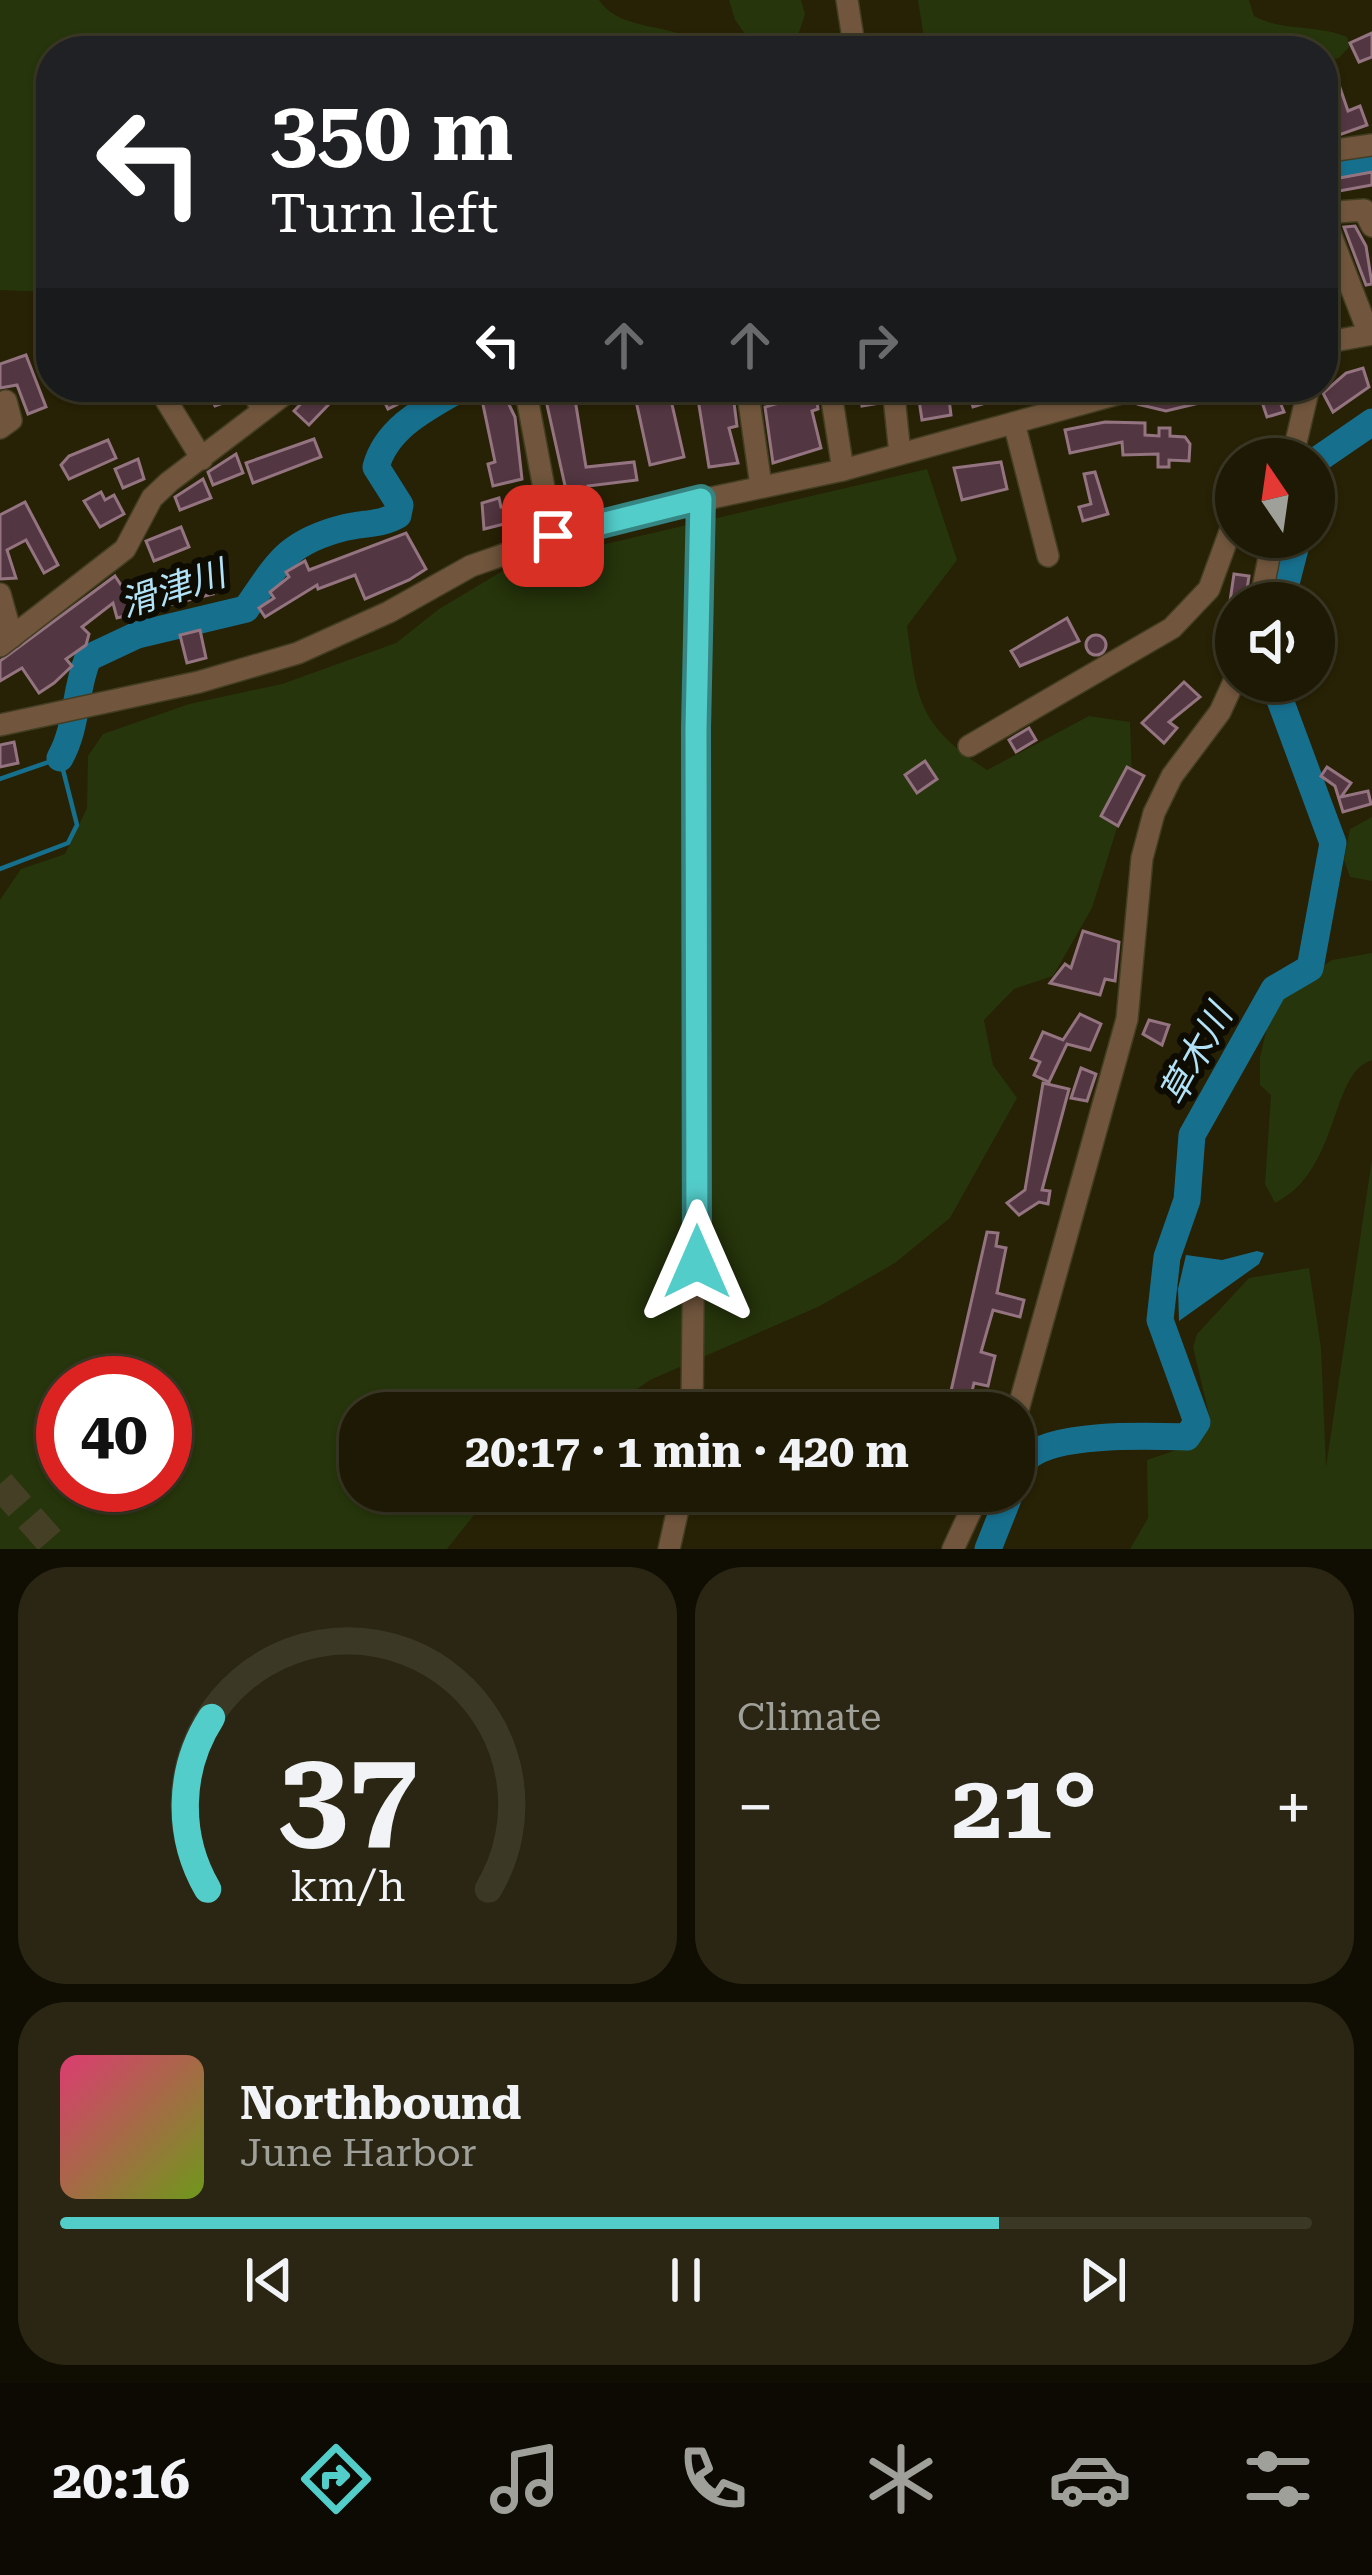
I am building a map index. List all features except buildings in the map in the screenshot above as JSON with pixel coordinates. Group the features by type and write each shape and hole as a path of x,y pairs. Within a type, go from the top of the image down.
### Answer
{"street":[{"path":"847,0 853,36"},
{"path":"1338,150 1372,145"},
{"path":"1338,200 1372,197"},
{"path":"1338,220 1364,210 1372,226"},
{"path":"1338,256 1370,334 1338,340"},
{"path":"0,428 11,420 6,401"},
{"path":"167,402 202,459"},
{"path":"258,402 262,409"},
{"path":"6,642 124,549 152,498 272,402"},
{"path":"528,402 553,536"},
{"path":"749,402 761,486"},
{"path":"832,402 843,470"},
{"path":"895,402 900,454"},
{"path":"0,724 298,653 389,612 450,575 553,536 843,470 1089,402"},
{"path":"1297,438 1306,402"},
{"path":"1014,423 1048,556"},
{"path":"692,1392 701,499"},
{"path":"969,746 1172,628 1209,589 1220,558"},
{"path":"0,594 6,642"},
{"path":"1023,1392 1126,1019 1142,858 1154,813 1172,776 1225,702"},
{"path":"669,1549 677,1512"},
{"path":"953,1549 970,1512"}],"green space":[{"path":"0,0 599,0 622,18 685,36 36,36 36,291 0,290"},
{"path":"729,0 801,0 805,14 798,36 746,36"},
{"path":"918,0 1249,0 1254,16 1336,33 1347,37 1350,46 1338,58 1338,36 924,36"},
{"path":"927,469 957,560 907,626 919,693 934,725 987,770 1089,716 1130,722 1132,780 1092,908 1053,976 1014,989 984,1020 993,1065 1017,1098 950,1218 895,1263 820,1306 650,1380 633,1392 339,1392 339,1512 476,1512 447,1549 0,1549 0,900 21,869 65,854 87,808 88,756 103,734 189,704 282,684 396,643 439,609 511,566"},
{"path":"1372,817 1372,881 1350,877 1344,860 1350,829"},
{"path":"1372,953 1372,1060 1348,1083 1312,1169 1275,1203 1265,1184 1271,1095 1260,1085 1260,1057 1274,998 1332,960"},
{"path":"1372,1159 1372,1549 1130,1549 1148,1518 1147,1460 1182,1448 1211,1423 1193,1347 1197,1334 1249,1278 1309,1268 1321,1348 1326,1467"}],"water":[{"path":"1264,1253 1259,1264 1179,1321 1178,1289 1186,1255 1222,1260"}],"waterway":[{"name":"滑津川","path":"1338,166 1372,158"},
{"name":"滑津川","path":"60,758 88,658 137,635 246,609 295,549 323,534 398,515 400,505 376,467 399,429 437,402"},
{"name":"草木川","path":"1335,448 1372,422"},
{"name":"草木川","path":"1286,582 1293,558"},
{"name":"草木川","path":"1035,1454 1058,1444 1103,1437 1187,1437 1197,1422 1160,1320 1167,1257 1187,1200 1192,1135 1274,989 1310,968 1333,843 1281,702"},
{"path":"0,779 60,758 77,825 68,843 0,869"},
{"name":"草木川","path":"988,1549 1003,1512"}],"tunnel":[{"path":"0,1484 57,1549"}],"route":[{"path":"553,536 701,499 696,729 697,1262"}]}
